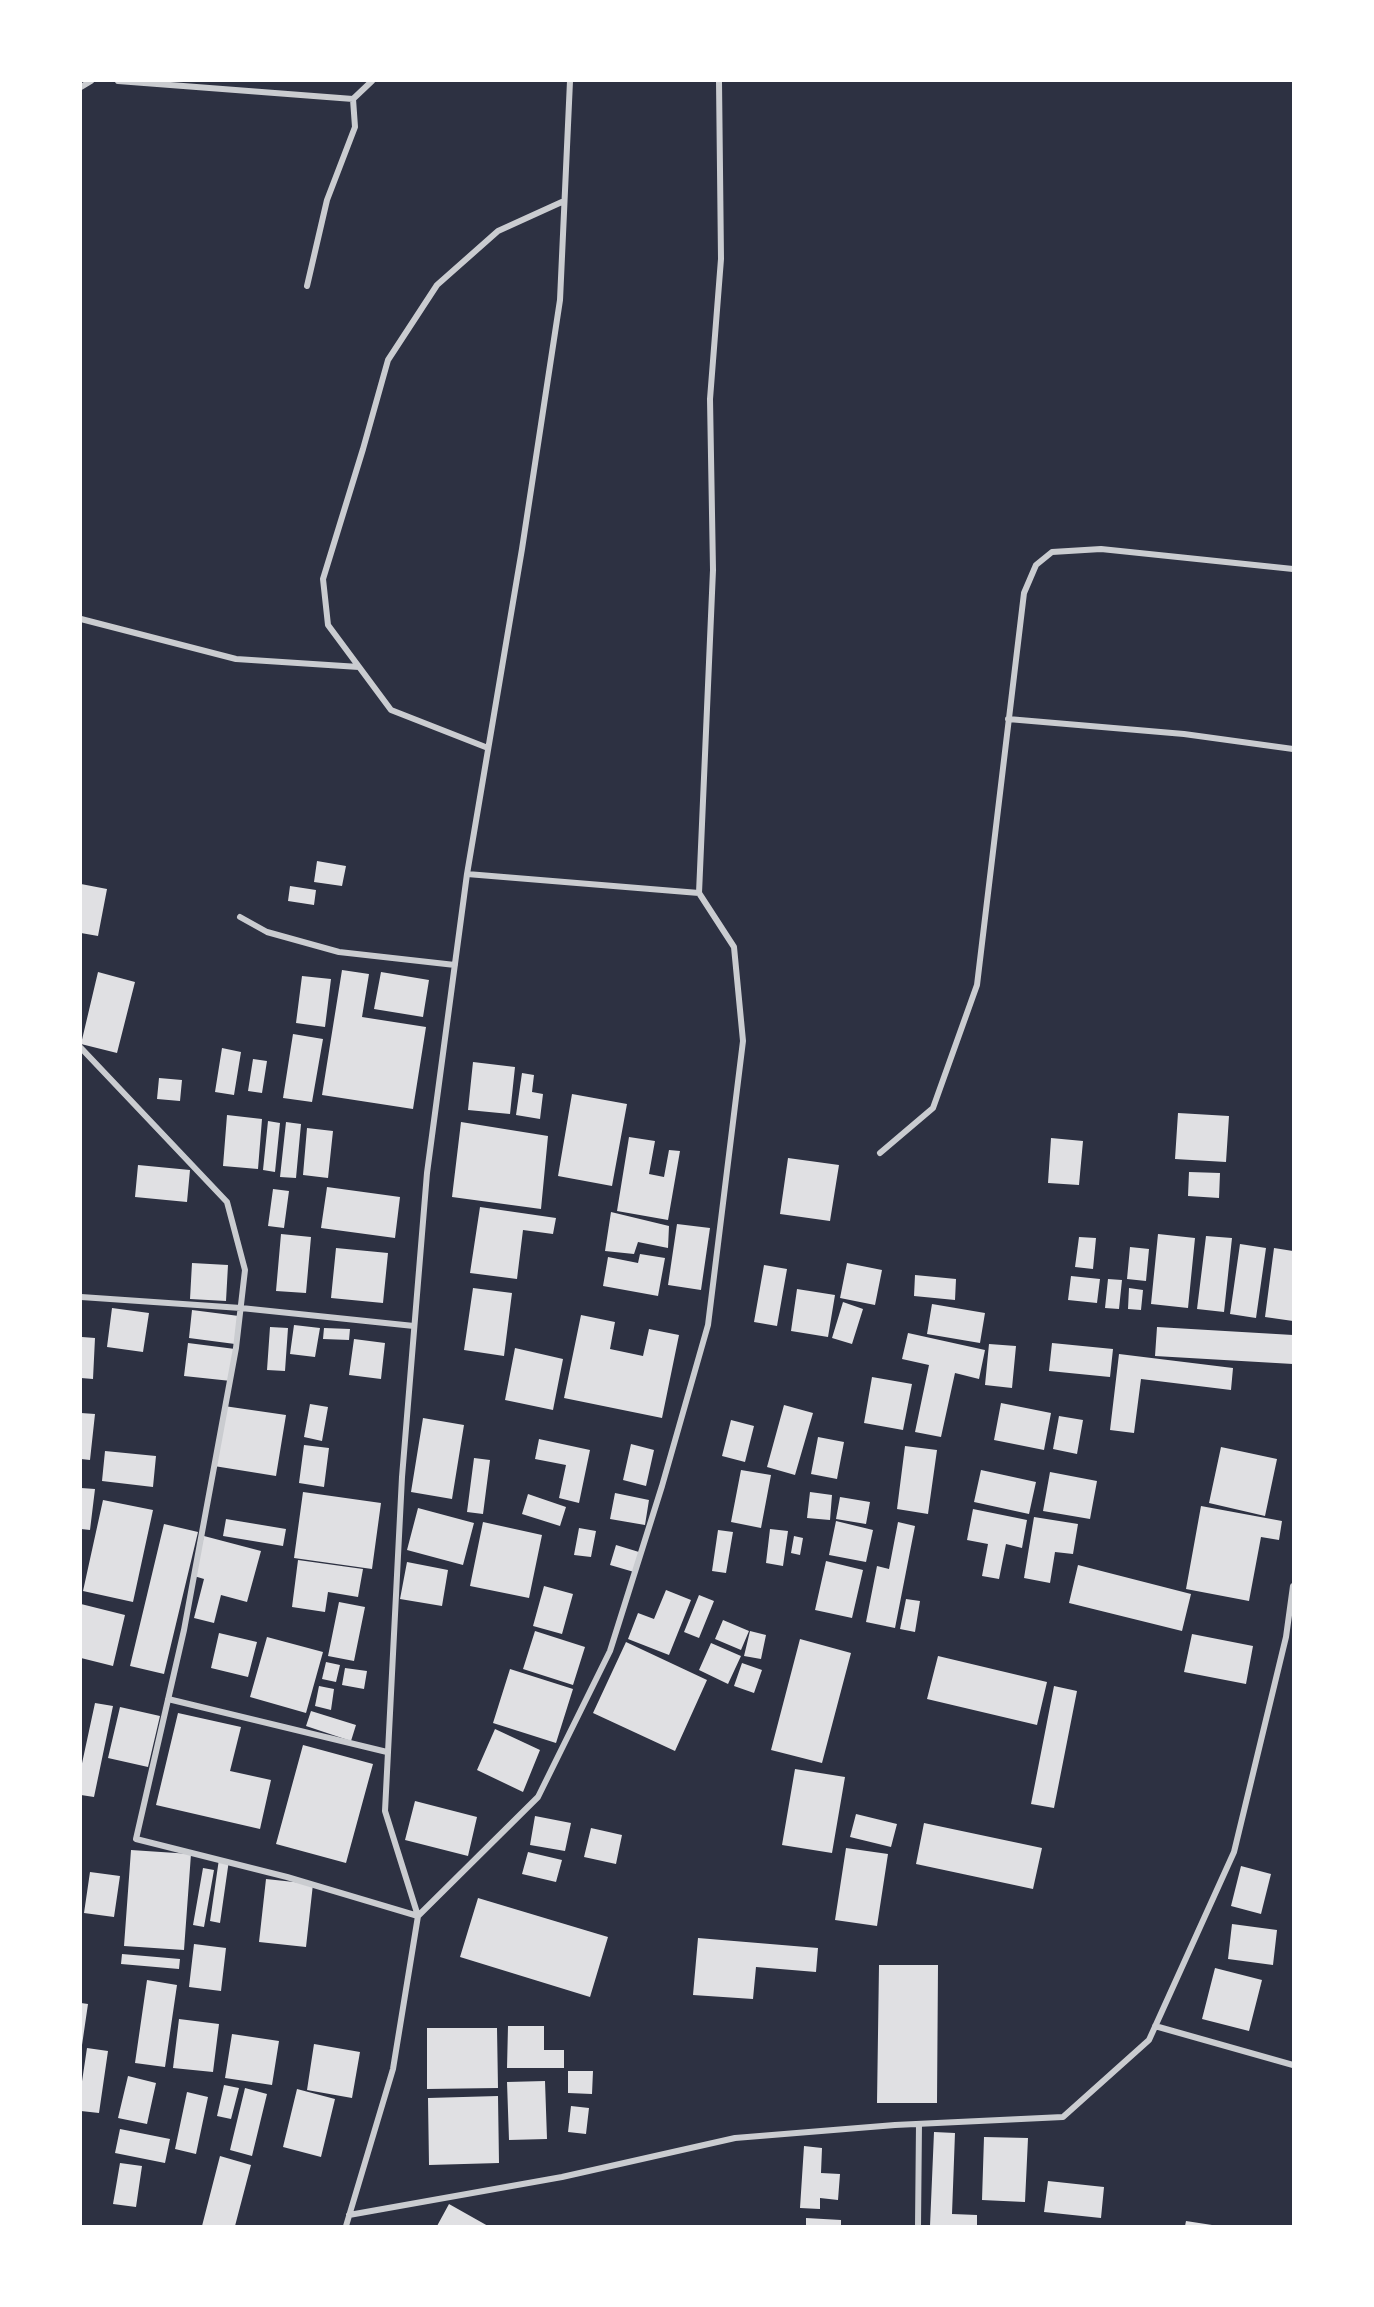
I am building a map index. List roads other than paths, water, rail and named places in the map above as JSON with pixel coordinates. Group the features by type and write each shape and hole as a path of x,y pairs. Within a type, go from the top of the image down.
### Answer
{"street":[{"path":"81,86 91,81"},
{"path":"118,81 352,99 372,81"},
{"path":"346,2226 393,2069 418,1916 385,1811 402,1478 414,1326 427,1173 466,874 522,549 560,300 570,81"},
{"path":"418,1916 538,1797 610,1651 662,1486 708,1325 743,1041 734,947 699,892 713,570 710,399 721,259 719,81"},
{"path":"307,286 327,200 355,127 352,99"},
{"path":"488,748 391,710 328,625 323,579 388,360 437,285 498,231 564,201"},
{"path":"880,1152 933,1108 977,985 1024,593 1036,565 1052,552 1101,549 1293,569"},
{"path":"81,620 236,659 359,667"},
{"path":"1008,719 1184,734 1293,749"},
{"path":"466,874 699,892"},
{"path":"240,917 267,932 339,952 455,965"},
{"path":"81,1048 227,1202 245,1270 236,1348 184,1630 136,1839 287,1878 418,1916"},
{"path":"81,1297 241,1308 414,1326"},
{"path":"349,2215 562,2177 735,2138 919,2124 1063,2117 1149,2040 1234,1852 1286,1637 1293,1586"},
{"path":"168,1698 387,1752"},
{"path":"1155,2026 1293,2065"},
{"path":"918,2226 919,2124"}]}
